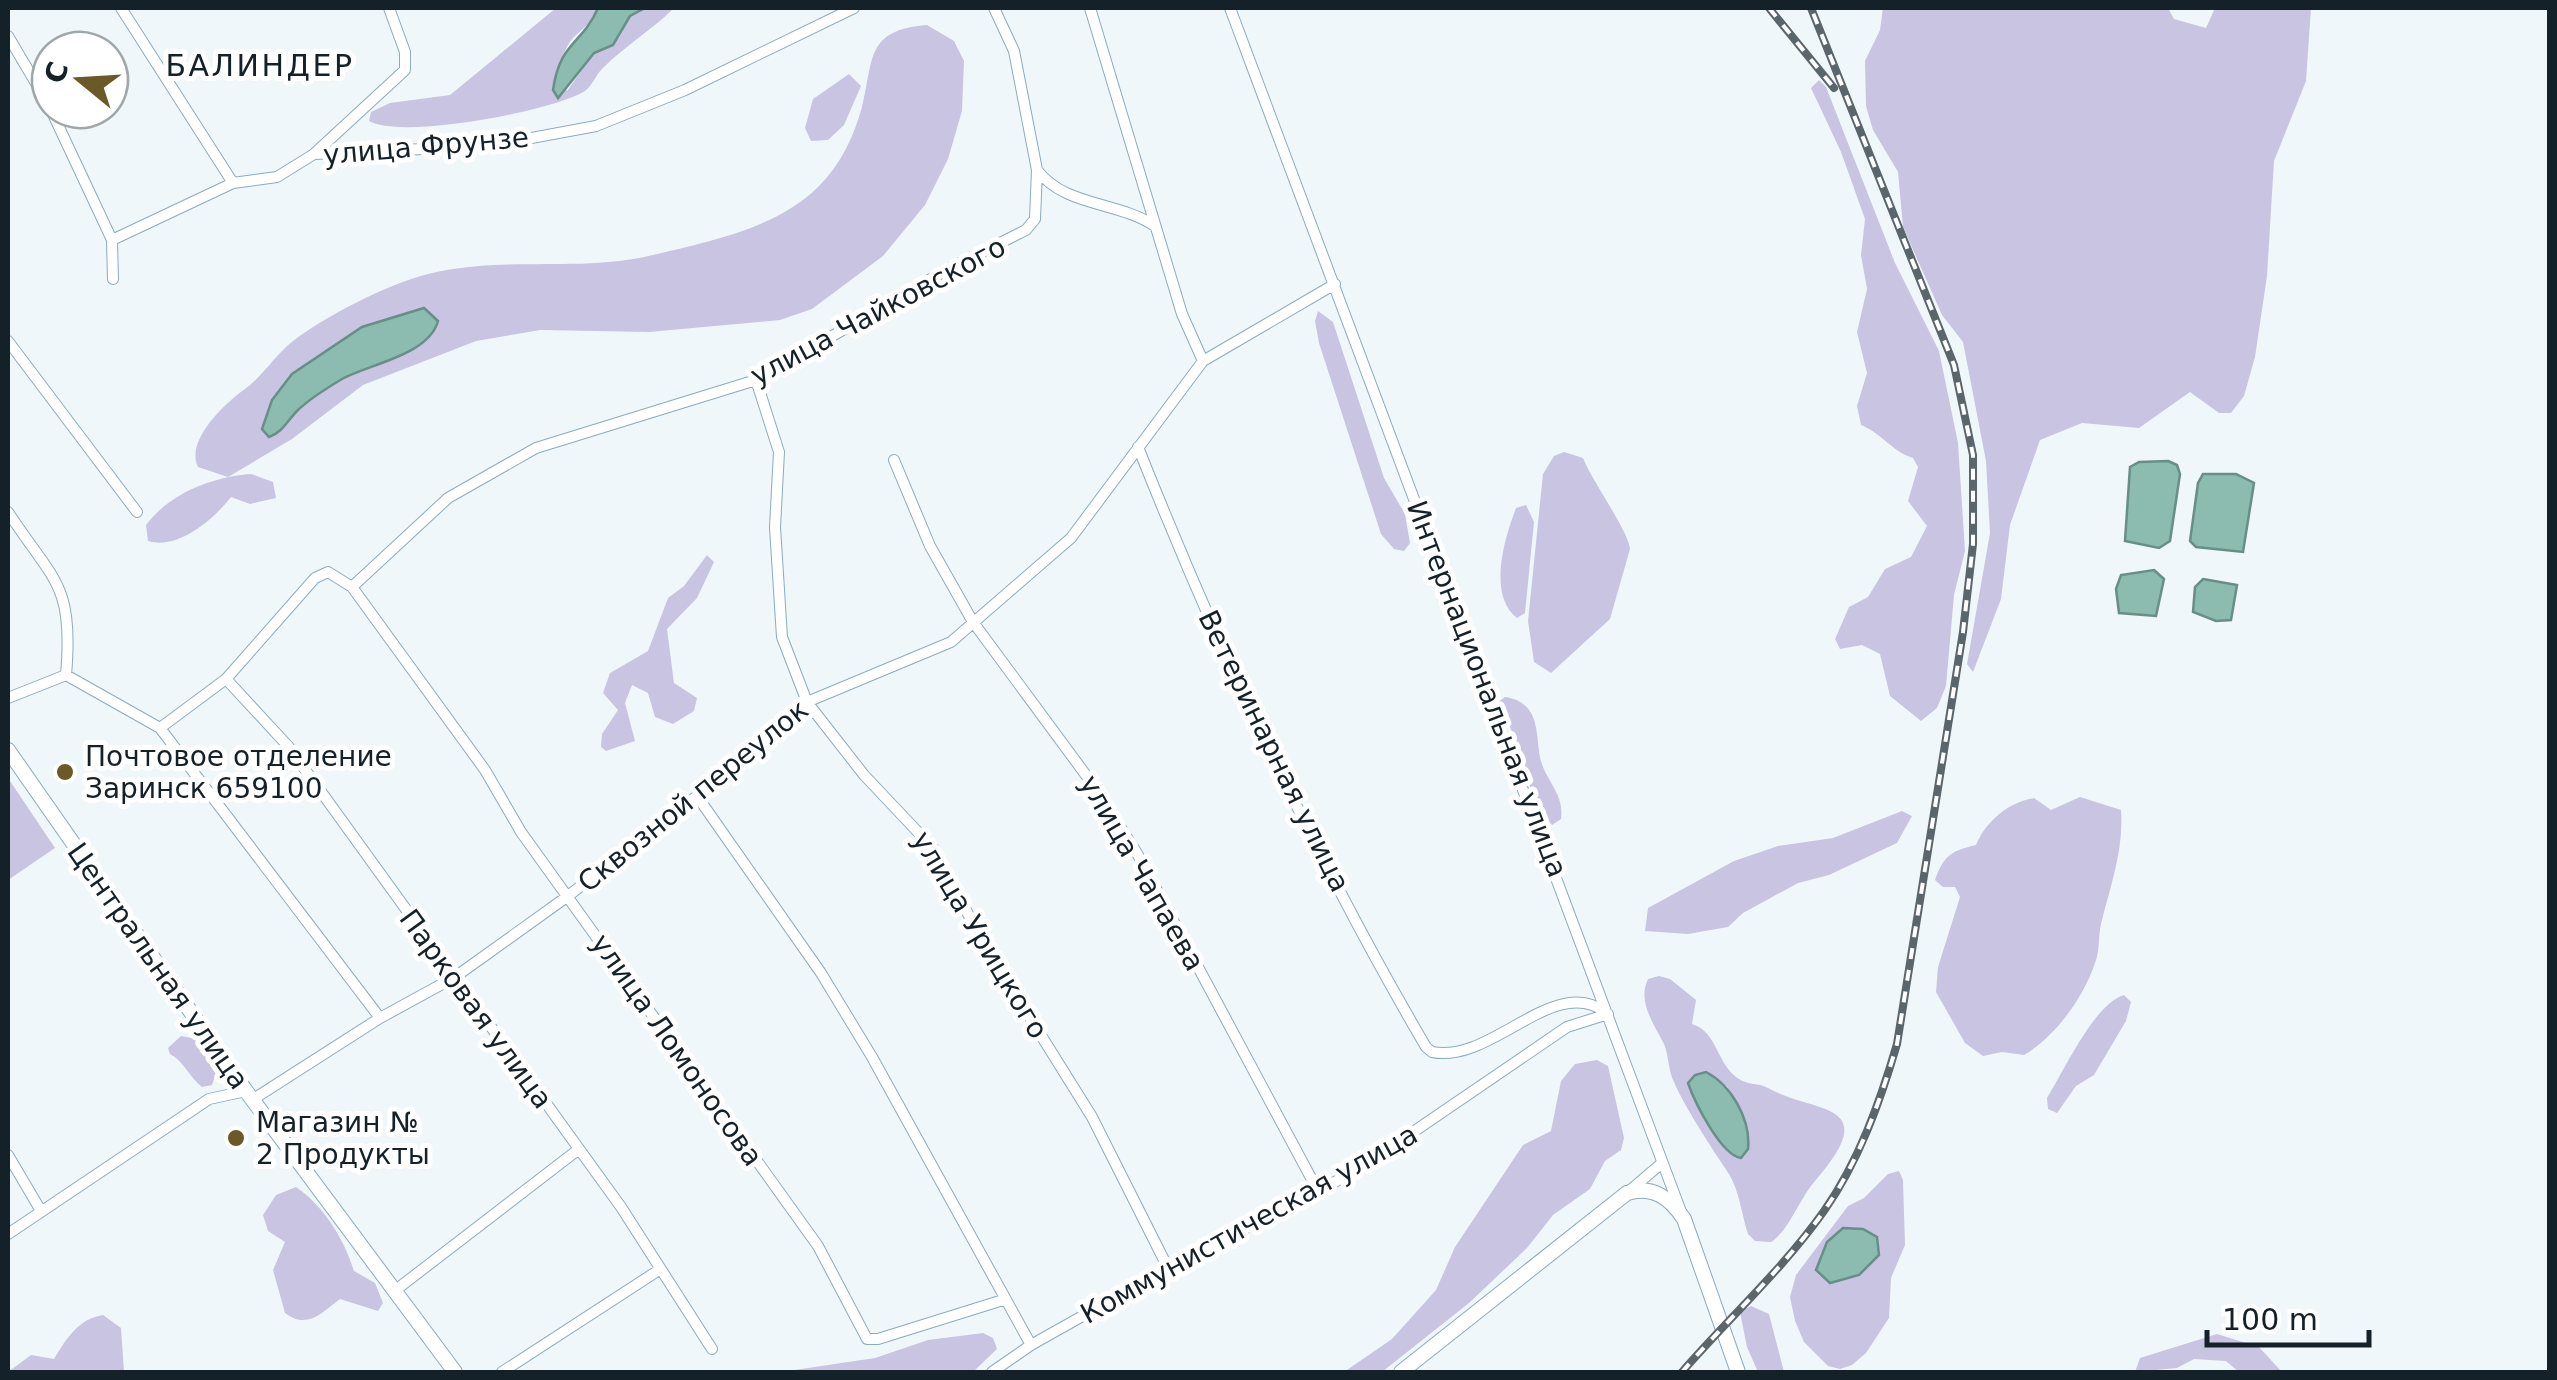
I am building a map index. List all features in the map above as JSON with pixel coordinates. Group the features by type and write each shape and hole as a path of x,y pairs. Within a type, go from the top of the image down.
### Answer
{"street":[{"path":"120,8 233,183"},
{"path":"314,154 406,70 405,52 389,8"},
{"name":"улица Фрунзе","path":"112,240 233,183 277,177 314,154 473,148 596,126 685,90 854,8"},
{"path":"994,8 1014,51 1037,170 1046,183 1068,194 1132,212 1155,226"},
{"path":"1090,8 1137,152 1182,314 1203,360"},
{"name":"Интернациональная улица","path":"1230,8 1608,1014 1738,1372"},
{"path":"8,36 30,73"},
{"path":"61,130 112,240 113,279"},
{"name":"улица Чайковского","path":"352,587 448,498 536,448 756,380 950,268 1011,240 1035,218 1037,170"},
{"name":"Сквозной переулок","path":"8,1234 209,1099 249,1095 455,977 697,796 807,702 951,642 1071,538 1203,360 1335,284"},
{"path":"8,341 137,512"},
{"name":"улица Урицкого","path":"756,380 779,452 775,526 782,637 807,702 942,863 984,944 1092,1117 1168,1268"},
{"name":"Ветеринарная улица","path":"1138,447 1254,721 1377,963 1426,1047 1432,1052 1460,1054 1554,1006 1575,1000 1595,1004 1608,1014"},
{"name":"улица Чапаева","path":"894,460 930,546 973,622 1094,786 1138,855 1318,1191"},
{"path":"8,512 65,598 70,631 66,674"},
{"path":"160,728 226,679 314,578 328,572 352,587"},
{"name":"улица Ломоносова","path":"352,587 485,770 521,832 818,1246 866,1339 918,1328 1003,1300"},
{"path":"8,698 66,674"},
{"path":"66,674 160,728 380,1018"},
{"name":"Парковая улица","path":"226,679 288,746 579,1149 712,1349"},
{"name":"Центральная улица","path":"8,750 249,1095 455,1372"},
{"path":"697,796 820,973 872,1057 1031,1345"},
{"name":"Коммунистическая улица","path":"992,1372 1031,1345 1168,1268 1394,1147 1567,1027 1608,1014"},
{"path":"397,1289 579,1149"},
{"path":"8,1155 41,1211"},
{"path":"1401,1372 1662,1163"},
{"path":"1627,1192 1656,1192 1673,1203 1684,1219"},
{"path":"502,1372 660,1270"}],"shaded area":[{"path":"556,8 598,8 568,45 555,74 567,91 594,53 619,38 630,16 645,8 674,8 612,59 585,91 568,99 511,114 443,125 386,126 369,121 371,112 390,103 450,95"},
{"path":"598,8 645,8 630,16 613,45 594,53 558,98 553,90 561,62"},
{"path":"1883,8 2168,8 2174,19 2206,28 2215,8 2311,8 2306,81 2274,161 2267,276 2255,357 2244,396 2231,413 2219,413 2190,392 2139,428 2082,423 2040,440 2010,525 2001,599 1973,672 1967,664 1990,533 1986,461 1963,342 1942,315 1903,227 1898,172 1873,130 1866,106 1865,61 1880,30"},
{"path":"927,25 954,41 964,61 962,111 948,159 925,205 883,256 812,309 780,320 649,332 540,330 476,341 363,385 292,439 228,477 198,467 195,457 202,435 227,404 293,341 376,293 456,268 597,263 653,255 741,231 783,213 819,186 834,168 855,128 876,50 882,40 907,28","holes":["424,308 398,356 343,378 299,409 292,374 382,322"]},
{"path":"849,74 861,86 844,125 828,140 811,141 805,128 813,99"},
{"path":"1819,80 1826,87 1895,263 1939,351 1958,443 1965,551 1954,595 1946,686 1937,708 1921,721 1890,696 1880,654 1862,645 1840,649 1835,639 1849,607 1868,597 1885,569 1911,557 1927,526 1908,501 1918,467 1913,458 1861,425 1857,406 1867,373 1857,332 1867,289 1861,255 1865,219 1841,152 1811,88"},
{"path":"424,308 438,321 423,342 330,386 274,435 269,437 262,429 272,400 292,374 362,327"},
{"path":"1318,311 1333,322 1384,478 1405,514 1410,543 1404,551 1394,549 1381,534 1319,343 1315,321"},
{"path":"1564,452 1583,458 1630,549 1610,619 1551,673 1534,662 1528,621 1543,474 1554,456"},
{"path":"2168,461 2177,465 2180,474 2170,541 2159,548 2125,541 2130,467 2139,462"},
{"path":"251,474 273,482 276,498 250,504 231,497 215,515 183,537 159,543 148,541 146,525 179,496 207,483"},
{"path":"2203,474 2236,474 2254,483 2243,552 2196,547 2190,541 2198,483"},
{"path":"1526,505 1534,522 1525,613 1517,618 1503,595 1501,565 1516,508"},
{"path":"707,555 714,562 697,598 667,629 674,683 697,698 694,711 673,724 655,717 648,693 632,685 625,703 635,741 606,751 601,747 602,734 618,710 603,693 610,673 648,651 668,598 684,586"},
{"path":"2154,570 2164,579 2156,616 2119,613 2116,589 2121,575"},
{"path":"2203,579 2237,585 2231,620 2216,621 2193,612 2195,587"},
{"path":"1505,697 1527,707 1536,726 1540,758 1561,804 1561,819 1552,825 1534,797 1513,733 1497,703"},
{"path":"8,778 55,848 8,880"},
{"path":"2080,797 2121,810 2118,854 2095,963 2084,989 2047,1038 2024,1055 2002,1052 1983,1056 1965,1043 1936,992 1938,967 1960,897 1955,887 1943,887 1935,880 1950,855 1976,845 1986,828 2007,808 2034,798 2051,810"},
{"path":"1902,811 1912,816 1897,843 1829,875 1798,883 1743,913 1728,927 1688,934 1645,931 1648,908 1734,861 1778,846 1833,838"},
{"path":"1648,979 1670,979 1696,1000 1692,1024 1707,1034 1731,1073 1739,1079 1822,1107 1843,1123 1844,1136 1835,1155 1771,1242 1755,1241 1748,1234 1732,1180 1679,1092 1646,1004","holes":["1727,1086 1749,1138 1728,1152 1692,1094"]},
{"path":"2124,995 2131,1002 2126,1021 2094,1075 2076,1086 2057,1113 2048,1109 2047,1098 2091,1024"},
{"path":"181,1036 197,1039 212,1062 217,1070 212,1085 202,1087 170,1054 168,1048"},
{"path":"1597,1060 1608,1066 1624,1138 1621,1150 1605,1161 1590,1189 1553,1215 1527,1248 1469,1303 1382,1372 1344,1372 1392,1339 1436,1290 1455,1247 1523,1145 1551,1131 1561,1081 1575,1064"},
{"path":"1706,1072 1724,1085 1743,1115 1748,1149 1741,1158 1717,1138 1691,1092 1688,1083 1695,1075"},
{"path":"1899,1171 1903,1180 1905,1245 1891,1278 1889,1318 1866,1353 1852,1365 1840,1369 1828,1366 1804,1342 1795,1321 1790,1297 1796,1275 1848,1206 1864,1198 1888,1174"},
{"path":"296,1187 332,1224 354,1271 375,1283 383,1303 378,1311 340,1299 308,1320 285,1313 273,1270 285,1242 268,1231 263,1215 276,1195"},
{"path":"1843,1228 1863,1229 1877,1237 1879,1255 1859,1275 1830,1283 1816,1270 1827,1242"},
{"path":"1751,1306 1769,1314 1784,1372 1758,1372 1747,1347 1740,1312"},
{"path":"103,1315 121,1328 124,1372 8,1372 31,1355 54,1359 80,1325"},
{"path":"983,1333 993,1338 997,1349 973,1372 781,1372 875,1358 928,1340"},
{"path":"2217,1334 2259,1347 2281,1371 2288,1372 2239,1372 2226,1361 2194,1359 2177,1368 2135,1372 2140,1358"}],"railway":[{"path":"1769,8 1834,88"},
{"path":"1682,1372 1824,1211 1858,1151 1883,1088 1897,1044 1963,632 1973,544 1973,455 1954,365 1811,8"}],"place":[{"name":"Почтовое отделение Заринск 659100","path":"65,772"},
{"name":"Магазин № 2 Продукты","path":"236,1138"}],"district":[{"name":"БАЛИНДЕР","path":"260,65"}]}
